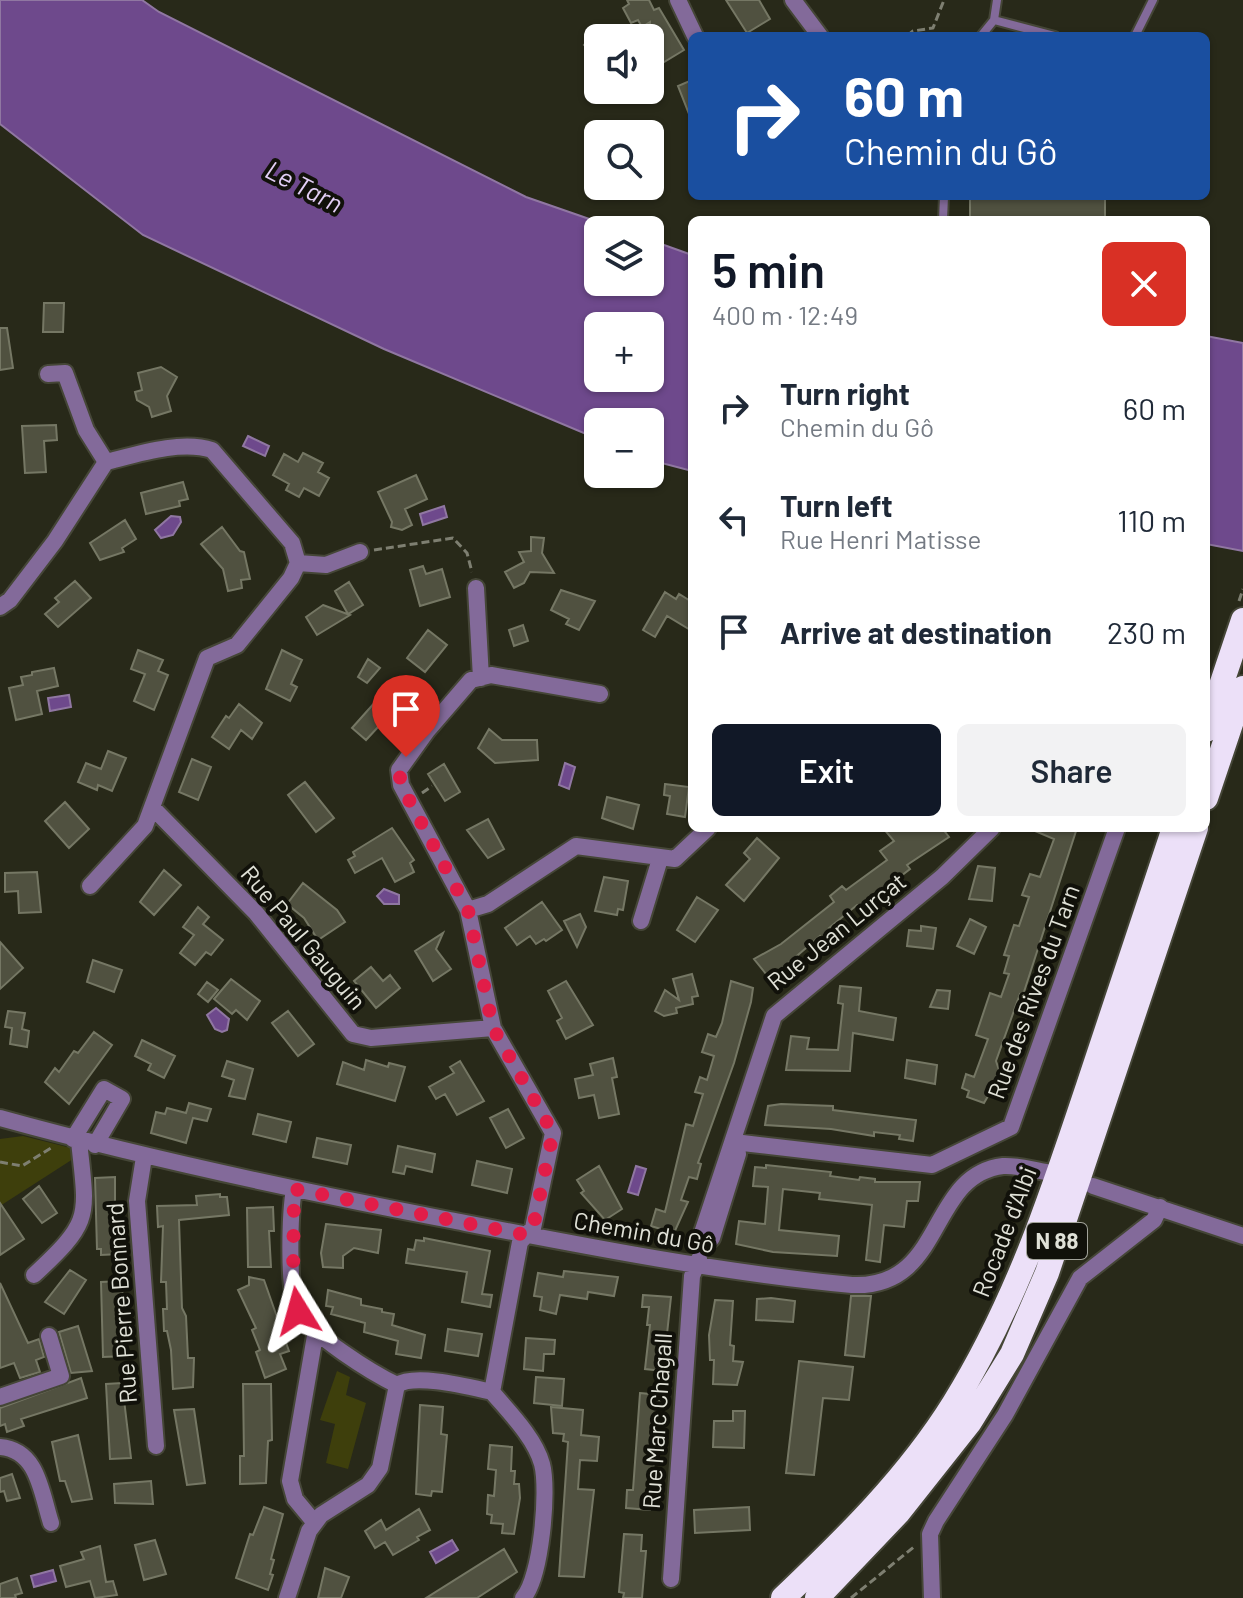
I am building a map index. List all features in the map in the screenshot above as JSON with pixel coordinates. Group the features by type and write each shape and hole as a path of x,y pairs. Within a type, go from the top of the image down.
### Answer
{"highway":[{"path":"1210,718 1239,631"},
{"path":"1210,786 1243,688"},
{"name":"Rocade d'Albi","path":"783,1598 874,1509 917,1455 953,1406 1005,1312 1045,1216 1173,832"},
{"name":"Rocade d'Albi","path":"817,1598 898,1513 970,1422 1012,1354 1047,1273 1195,832"}],"street":[{"path":"678,0 693,32"},
{"path":"793,0 817,32"},
{"path":"48,374 65,373 86,430 106,462"},
{"path":"0,607 10,600 55,541 106,462 197,445 212,450 292,543 298,563 291,578 237,645 207,658 145,826 90,886"},
{"path":"298,563 326,565 360,552"},
{"path":"476,588 481,678"},
{"path":"492,1392 520,1242 533,1228 553,1133 493,1028 468,910 401,785 399,770 427,731 471,680 491,675 600,694"},
{"name":"Rue Paul Gauguin","path":"152,807 256,913 353,1034 371,1038 493,1028"},
{"path":"468,910 488,904 576,846 675,859 704,832"},
{"name":"Rue Jean Lurçat","path":"696,1267 703,1248 701,1236 774,1016 942,877 988,832"},
{"name":"Rue des Rives du Tarn","path":"734,1142 932,1165 1011,1127 1116,832"},
{"path":"641,921 660,859"},
{"name":"Chemin du Gô","path":"2,1120 144,1157 526,1235 743,1275 870,1285 908,1269 960,1190 976,1175 1005,1166 1046,1172"},
{"path":"34,1275 68,1243 81,1224 85,1202 77,1140"},
{"name":"Rue Pierre Bonnard","path":"144,1157 137,1201 156,1446"},
{"path":"1093,1186 1243,1236"},
{"path":"294,1189 293,1285 298,1311 348,1356 397,1385"},
{"path":"932,1598 930,1534 1005,1415 1080,1278 1154,1220 1160,1207"},
{"name":"Rue Marc Chagall","path":"671,1579 692,1276 696,1267"},
{"path":"315,1523 295,1499 290,1481 316,1330"},
{"path":"0,1397 61,1376 49,1336"},
{"path":"287,1598 315,1523 321,1515 375,1478 384,1456 397,1385 405,1380 418,1380 492,1392 511,1414 542,1463 544,1488 537,1572 523,1598"},
{"path":"0,1447 22,1452 33,1464 51,1523"}],"lane":[{"path":"984,32 994,20 997,0"},
{"path":"1137,32 1153,0"},
{"path":"994,20 1040,32"}],"path":[{"path":"912,32 933,28 944,0"},
{"path":"360,552 453,538 467,553 476,588"},
{"path":"417,796 432,786"},
{"path":"0,1162 22,1166 77,1140"},
{"path":"851,1598 930,1534"}],"shaded area":[{"path":"23,1136 71,1148 73,1159 0,1206 0,1139"},
{"path":"337,1371 350,1377 346,1395 366,1403 348,1469 326,1463 335,1424 320,1420"}],"water":[{"name":"Le Tarn","path":"0,0 142,0 159,12 526,197 584,217 584,296 664,296 664,245 688,254 688,470 664,464 664,408 584,408 584,433 384,349 143,235 0,124"},
{"path":"1210,337 1243,343 1243,551 1210,545"},
{"path":"248,436 269,446 265,456 243,446"},
{"path":"444,506 447,517 423,525 420,514"},
{"path":"171,516 180,517 181,522 173,535 161,538 155,530"},
{"path":"69,695 71,707 50,711 48,698"},
{"path":"565,763 575,767 569,789 559,785"},
{"path":"384,889 399,895 399,904 384,904 377,896"},
{"path":"216,1008 229,1019 227,1030 222,1032 215,1029 207,1015"},
{"path":"636,1166 646,1169 638,1195 628,1192"},
{"path":"452,1540 458,1550 436,1563 430,1552"},
{"path":"53,1570 56,1581 34,1587 31,1576"}],"building":[{"path":"627,0 649,0 654,10 659,8 684,50 664,62 664,24 640,24 638,20 631,23 623,8 629,4"},
{"path":"726,0 759,0 770,19 746,32"},
{"path":"688,82 688,111 678,86"},
{"path":"970,200 1105,200 1105,216 970,216"},
{"path":"44,303 64,303 63,332 43,332"},
{"path":"0,328 7,328 13,368 0,370"},
{"path":"161,367 177,377 167,396 171,411 152,417 149,407 137,400 135,392 142,390 138,373"},
{"path":"56,425 57,440 44,441 46,472 25,473 22,426"},
{"path":"303,453 323,463 318,472 329,478 319,496 304,488 299,497 286,490 289,484 273,475 284,454 298,462"},
{"path":"416,475 427,499 405,509 412,525 402,530 391,527 392,522 378,492"},
{"path":"183,482 188,499 179,501 180,506 146,514 141,493"},
{"path":"125,520 136,539 122,548 124,552 100,560 90,543"},
{"path":"222,527 244,552 250,579 241,580 242,588 228,591 223,569 201,544"},
{"path":"531,537 544,538 542,553 554,573 530,572 524,583 514,588 505,572 524,562 519,552 531,551"},
{"path":"423,566 426,574 442,569 450,597 420,606 410,570"},
{"path":"75,581 91,598 58,627 45,614 59,602 55,598"},
{"path":"349,582 363,605 348,614 335,591"},
{"path":"561,590 595,601 579,630 566,624 569,619 551,610"},
{"path":"665,592 676,599 679,594 688,600 688,629 667,616 655,637 643,630"},
{"path":"323,605 350,615 317,635 306,617"},
{"path":"523,625 528,641 514,646 509,630"},
{"path":"428,630 447,645 425,672 407,658"},
{"path":"138,650 163,660 158,671 168,675 154,710 134,701 145,674 131,669"},
{"path":"282,650 302,660 291,684 297,687 290,701 266,689"},
{"path":"368,659 380,668 367,683 358,677"},
{"path":"54,668 58,686 37,691 42,714 16,720 9,688 23,685 21,677 32,675 32,672"},
{"path":"377,700 396,716 383,730 379,726 366,740 352,728"},
{"path":"239,704 262,723 252,739 241,730 229,749 212,737 226,716 229,718"},
{"path":"489,729 502,740 537,740 538,760 495,763 478,748"},
{"path":"108,751 126,758 112,791 98,785 97,790 78,782 86,763 101,769"},
{"path":"192,759 211,767 198,800 179,792"},
{"path":"444,764 460,792 445,801 428,774"},
{"path":"305,782 334,818 316,832 288,795"},
{"path":"665,784 688,787 685,817 667,814 670,796 664,795"},
{"path":"607,797 639,805 633,829 602,818"},
{"path":"65,802 89,829 69,848 45,821"},
{"path":"488,819 504,849 488,858 467,830"},
{"path":"392,828 414,860 410,863 414,872 395,882 382,858 355,873 348,860 355,856 353,852"},
{"path":"886,832 945,832 949,837 907,865 910,869 860,908 857,905 829,928 832,931 822,939 820,936 770,979 754,959 781,944 834,902 830,896 842,886 846,890 887,860 880,851 894,841"},
{"path":"1037,832 1076,832 1023,995 1020,994 996,1061 999,1070 995,1084 984,1103 967,1097 969,1091 962,1088 966,1074 974,1077 988,1039 976,1035 990,993 1001,997 1009,974 1004,973 1009,956 1004,955 1014,925 1019,926 1029,897 1022,895 1030,874 1040,877 1054,839"},
{"path":"757,838 779,858 744,901 726,885 750,859 744,853"},
{"path":"978,866 995,868 992,901 969,899"},
{"path":"164,870 181,885 154,915 140,902"},
{"path":"37,872 41,912 19,913 18,891 5,892 5,873"},
{"path":"604,877 628,881 623,910 618,909 617,915 595,911"},
{"path":"303,883 337,910 345,922 318,940 304,918 287,904"},
{"path":"697,897 718,910 695,942 677,930"},
{"path":"542,902 562,930 546,941 544,939 536,944 530,936 517,945 505,928"},
{"path":"198,907 209,917 203,924 223,940 211,955 206,952 195,965 180,953 194,935 183,927"},
{"path":"580,914 586,927 577,947 564,921"},
{"path":"970,919 986,927 974,954 957,946"},
{"path":"921,926 936,928 933,949 907,946 909,930 921,931"},
{"path":"443,933 436,949 451,969 433,981 415,951"},
{"path":"0,942 23,968 0,989"},
{"path":"93,960 122,970 114,992 87,982"},
{"path":"371,967 383,981 390,975 400,988 376,1008 354,981"},
{"path":"692,974 698,996 692,997 693,1004 676,1008 677,1013 664,1016 655,1011 665,990 679,1000 673,979"},
{"path":"231,979 260,1001 247,1020 236,1010 232,1014 214,999"},
{"path":"566,981 593,1025 566,1039 557,1021 562,1018 548,991"},
{"path":"731,981 753,988 751,1002 734,1063 698,1163 701,1164 697,1179 689,1177 681,1200 688,1202 674,1233 651,1226 656,1209 665,1212 686,1124 693,1126 703,1094 695,1092 700,1077 707,1080 714,1056 702,1052 708,1034 716,1037 722,1023"},
{"path":"207,982 218,990 208,1002 198,994"},
{"path":"840,986 861,988 859,1011 896,1018 893,1040 853,1033 850,1071 786,1070 791,1036 809,1038 807,1049 838,1050 843,1004 838,1003"},
{"path":"937,990 950,991 948,1009 930,1007"},
{"path":"8,1011 25,1013 22,1029 29,1031 27,1047 10,1044 12,1028 5,1027"},
{"path":"288,1011 314,1044 298,1056 272,1023"},
{"path":"94,1032 112,1045 69,1104 45,1082 55,1068 59,1072 74,1051 78,1053"},
{"path":"142,1040 175,1056 164,1078 148,1070 151,1064 135,1056"},
{"path":"613,1058 617,1077 612,1078 619,1114 599,1118 594,1095 579,1098 575,1079 593,1075 590,1064"},
{"path":"366,1060 388,1067 389,1063 405,1067 395,1101 337,1084 343,1062 364,1070"},
{"path":"907,1060 937,1065 935,1084 905,1078"},
{"path":"227,1061 253,1069 245,1099 229,1096 234,1080 222,1076"},
{"path":"460,1061 484,1101 457,1115 445,1094 436,1099 429,1087 454,1073 450,1067"},
{"path":"189,1103 211,1109 207,1121 193,1118 186,1143 151,1133 156,1112 165,1114 167,1108 186,1113"},
{"path":"768,1106 833,1106 833,1110 916,1120 913,1141 899,1139 900,1135 874,1132 874,1136 831,1129 765,1125"},
{"path":"508,1109 524,1138 506,1148 490,1118"},
{"path":"258,1114 291,1122 286,1142 253,1134"},
{"path":"317,1138 351,1145 347,1164 313,1157"},
{"path":"398,1146 435,1154 432,1172 406,1166 404,1174 393,1172"},
{"path":"477,1161 512,1169 507,1193 472,1185"},
{"path":"766,1165 831,1172 830,1176 875,1179 875,1182 920,1182 918,1201 907,1201 904,1227 884,1225 880,1262 866,1260 872,1205 819,1199 820,1193 783,1189 779,1230 839,1236 837,1256 773,1252 736,1244 739,1221 765,1224 768,1187 753,1186 755,1167 766,1168"},
{"path":"599,1166 622,1209 605,1220 581,1193 584,1191 577,1180"},
{"path":"115,1177 115,1235 119,1235 120,1254 101,1255 101,1249 97,1249 95,1178"},
{"path":"39,1186 57,1213 42,1223 23,1199"},
{"path":"220,1194 220,1197 227,1197 229,1215 179,1220 182,1308 186,1316 188,1358 194,1358 193,1387 173,1389 171,1350 167,1331 164,1331 163,1309 167,1309 166,1282 161,1282 163,1226 158,1227 157,1206 197,1205 196,1196"},
{"path":"0,1203 24,1239 0,1255"},
{"path":"273,1207 274,1231 269,1231 271,1267 248,1267 247,1208"},
{"path":"326,1224 381,1230 378,1253 354,1248 343,1256 343,1268 323,1267 321,1253"},
{"path":"424,1238 490,1251 482,1294 492,1295 490,1307 462,1302 467,1272 406,1263 408,1249 414,1250 416,1240 424,1241"},
{"path":"70,1270 86,1280 64,1314 45,1302"},
{"path":"564,1271 618,1277 614,1296 588,1292 587,1299 560,1295 556,1314 540,1310 542,1297 534,1296 538,1273 563,1277"},
{"path":"249,1277 264,1280 289,1351 280,1354 286,1369 265,1378 256,1352 260,1350 252,1330 256,1328 238,1290 249,1285"},
{"path":"122,1281 123,1300 119,1300 126,1356 103,1357 101,1282"},
{"path":"0,1283 28,1343 39,1339 44,1357 36,1360 40,1372 20,1378 14,1363 0,1368"},
{"path":"328,1290 361,1299 361,1305 394,1314 392,1325 425,1335 421,1358 396,1354 398,1341 364,1332 365,1323 331,1314 333,1307 326,1306"},
{"path":"643,1295 671,1297 663,1371 645,1369 650,1325 647,1325 649,1307 642,1307"},
{"path":"851,1296 871,1296 864,1357 845,1355"},
{"path":"757,1299 795,1301 793,1322 756,1320"},
{"path":"715,1300 733,1301 730,1345 734,1346 733,1361 743,1362 737,1385 713,1384 714,1360 710,1360 709,1335"},
{"path":"78,1326 92,1371 71,1373 59,1332"},
{"path":"448,1329 482,1334 478,1356 445,1351"},
{"path":"526,1338 555,1340 554,1354 544,1354 543,1371 524,1369"},
{"path":"799,1361 853,1367 849,1400 823,1398 814,1475 786,1473"},
{"path":"536,1377 564,1379 562,1406 534,1403"},
{"path":"81,1378 87,1398 21,1419 24,1426 7,1432 5,1424 0,1426 0,1408"},
{"path":"122,1383 131,1458 110,1459 106,1384"},
{"path":"243,1384 271,1384 272,1440 268,1441 266,1483 240,1484 240,1456 244,1456"},
{"path":"640,1393 660,1395 650,1510 626,1508 627,1490 633,1490"},
{"path":"420,1405 443,1407 441,1434 447,1435 442,1492 432,1491 431,1496 416,1494"},
{"path":"551,1407 583,1410 581,1435 599,1437 597,1461 580,1460 578,1489 594,1490 584,1577 559,1576 568,1442 563,1441 564,1434 553,1433"},
{"path":"194,1409 205,1483 187,1485 174,1410"},
{"path":"733,1411 745,1411 744,1448 713,1447 714,1421 733,1421"},
{"path":"78,1435 92,1499 72,1502 65,1481 60,1481 52,1442"},
{"path":"490,1445 512,1447 511,1471 515,1471 514,1484 519,1484 520,1498 514,1534 502,1533 503,1524 491,1523 492,1515 487,1514 488,1495 494,1496 496,1470 488,1469"},
{"path":"12,1474 20,1498 7,1501 4,1491 0,1492 0,1478"},
{"path":"151,1481 153,1504 115,1503 114,1484"},
{"path":"264,1507 283,1514 271,1559 274,1560 270,1574 273,1575 268,1590 236,1578 250,1534 253,1535"},
{"path":"749,1507 750,1530 695,1533 694,1510"},
{"path":"419,1509 430,1530 417,1537 419,1540 393,1555 385,1542 375,1548 365,1531 381,1520 386,1530"},
{"path":"624,1534 642,1535 641,1551 646,1551 642,1598 623,1598 624,1593 619,1592"},
{"path":"155,1540 166,1574 144,1580 135,1545"},
{"path":"100,1546 106,1582 113,1581 117,1595 95,1598 90,1581 66,1587 60,1566 84,1559 81,1552"},
{"path":"504,1549 517,1572 477,1598 426,1598"},
{"path":"325,1568 349,1577 341,1598 318,1598"},
{"path":"17,1578 22,1593 15,1595 16,1598 0,1598 0,1584"}],"route":[{"path":"298,1311 293,1285 294,1189 526,1235 533,1228 554,1143 553,1133 543,1113 493,1028 468,910 401,785 399,770 406,757"}]}
